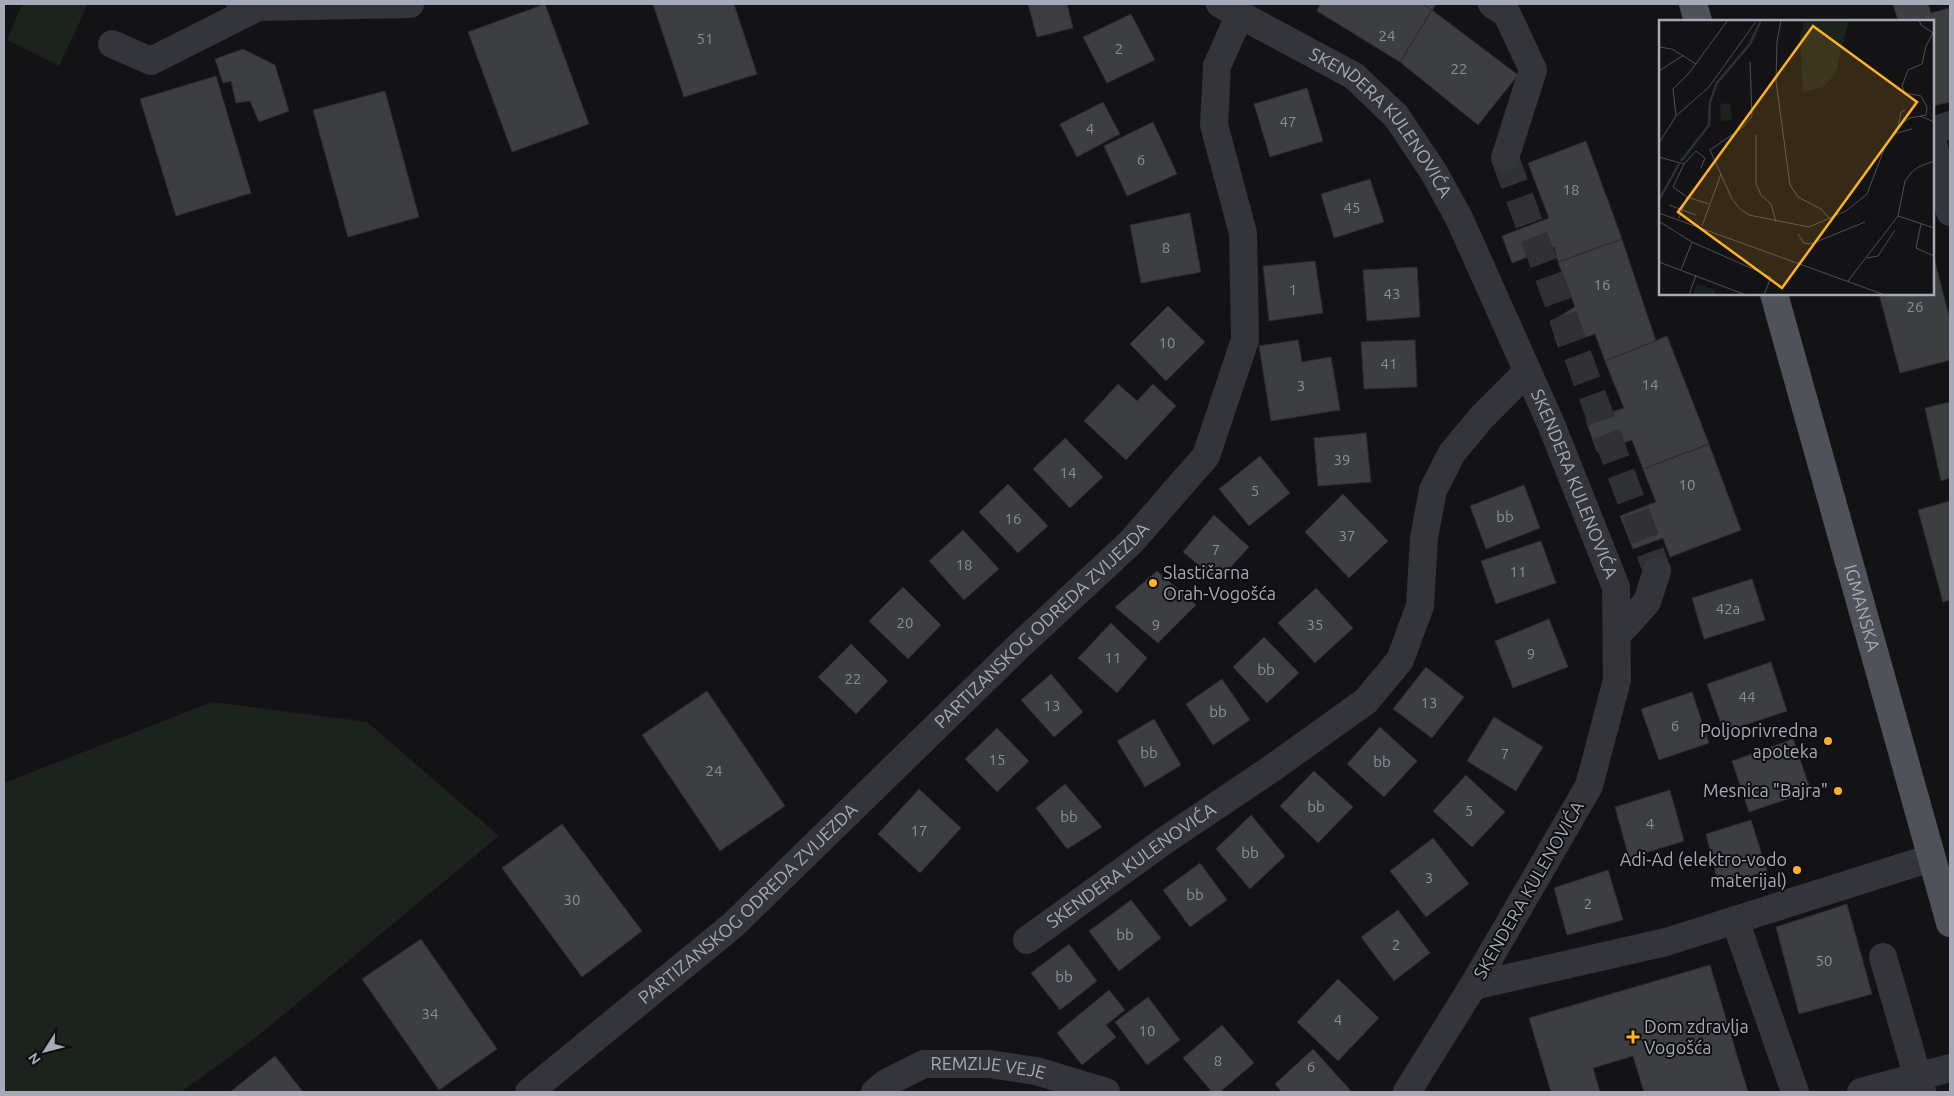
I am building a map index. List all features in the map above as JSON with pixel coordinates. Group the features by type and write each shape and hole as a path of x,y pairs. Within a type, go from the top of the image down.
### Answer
{"main road":[{"path":"1693,4 1698,20"},
{"name":"IGMANSKA","path":"1774,295 1950,923"}],"street":[{"path":"112,44 152,61 249,6 410,4"},
{"path":"1492,4 1507,14 1533,70 1505,158"},
{"name":"SKENDERA KULENOVIĆA","path":"1230,9 1354,76 1396,116 1433,171 1460,218 1526,372 1551,424 1616,587 1617,680 1589,786 1473,986"},
{"name":"PARTIZANSKOG ODREDA ZVIJEZDA","path":"529,1092 733,926 1020,646 1131,542 1206,456 1245,340 1243,234 1214,124 1217,66 1230,9"},
{"path":"1934,131 1950,125"},
{"path":"1934,147 1950,212"},
{"name":"SKENDERA KULENOVIĆA","path":"1027,940 1164,841 1271,769 1366,701 1400,660 1420,606 1424,538 1433,490 1452,453 1481,418 1526,372"},
{"path":"1618,634 1647,602 1657,571"},
{"name":"SKENDERA KULENOVIĆA","path":"1473,986 1666,942 1931,858"},
{"path":"1735,920 1795,1092"},
{"path":"1884,957 1920,1084"},
{"path":"1407,1092 1473,986"},
{"name":"REMZIJE VEJE","path":"875,1092 886,1083 924,1064 989,1064 1036,1071 1106,1092"},
{"path":"1861,1092 1920,1084 1950,1068"}],"shaded area":[{"path":"22,4 88,4 59,66 7,40"},
{"path":"212,702 367,722 499,836 254,1039 181,1092 4,1092 4,783"}],"building":[{"path":"545,4 589,124 512,152 468,32"},
{"path":"653,4 734,4 757,74 684,97"},
{"path":"1028,4 1067,4 1073,28 1037,37"},
{"path":"1320,4 1422,4 1432,10 1400,62 1317,11"},
{"path":"1422,4 1436,4 1432,10"},
{"path":"1893,4 1928,4 1931,13 1950,8 1950,102 1934,106 1934,20 1898,20"},
{"path":"1432,10 1518,75 1478,125 1400,62"},
{"path":"1131,14 1155,60 1107,83 1083,37"},
{"path":"243,49 275,65 289,111 259,122 250,101 236,103 231,81 223,83 215,59"},
{"path":"216,76 251,193 176,216 140,99"},
{"path":"1307,88 1323,141 1270,157 1254,104"},
{"path":"385,91 419,217 348,237 313,110"},
{"path":"1103,102 1120,134 1077,157 1060,124"},
{"path":"1153,122 1177,174 1127,196 1104,146"},
{"path":"1586,141 1622,239 1558,262 1554,247 1512,263 1502,236 1549,218 1528,163"},
{"path":"1370,179 1384,222 1334,238 1321,194"},
{"path":"1190,213 1201,272 1141,283 1130,225"},
{"path":"1622,239 1656,341 1605,361 1595,334 1558,347 1550,322 1575,307 1558,262"},
{"path":"1934,258 1950,320 1950,360 1900,373 1879,295 1934,295"},
{"path":"1315,261 1323,313 1269,321 1263,266"},
{"path":"1417,267 1420,317 1367,321 1363,270"},
{"path":"1168,306 1205,342 1166,381 1130,344"},
{"path":"1667,336 1709,444 1643,469 1632,440 1597,452 1586,421 1624,408 1605,361"},
{"path":"1298,340 1302,362 1331,357 1340,410 1271,421 1259,346"},
{"path":"1415,340 1417,387 1364,389 1361,342"},
{"path":"1118,384 1137,401 1153,384 1176,406 1126,460 1084,421"},
{"path":"1950,402 1950,478 1941,481 1925,408"},
{"path":"1366,433 1371,482 1318,486 1314,438"},
{"path":"1065,438 1103,477 1070,508 1033,469"},
{"path":"1709,444 1741,530 1670,557 1663,538 1633,549 1620,516 1656,502 1643,469"},
{"path":"1260,456 1290,493 1249,526 1219,489"},
{"path":"1008,484 1048,526 1018,553 979,512"},
{"path":"1524,485 1540,528 1486,549 1470,506"},
{"path":"1343,494 1388,541 1349,578 1305,532"},
{"path":"1950,501 1950,600 1943,602 1918,510"},
{"path":"1214,515 1249,547 1218,581 1183,552"},
{"path":"963,530 999,569 964,600 929,561"},
{"path":"1541,541 1556,583 1496,604 1481,561"},
{"path":"1157,571 1196,605 1158,643 1115,607"},
{"path":"1752,579 1765,620 1704,639 1692,598"},
{"path":"903,587 941,625 908,659 869,621"},
{"path":"1316,588 1353,628 1315,663 1278,623"},
{"path":"1549,619 1568,667 1513,688 1495,641"},
{"path":"1111,623 1147,658 1117,693 1078,658"},
{"path":"1264,637 1299,673 1267,703 1233,667"},
{"path":"851,644 888,681 856,714 818,677"},
{"path":"1771,662 1787,711 1724,732 1707,684"},
{"path":"1426,667 1464,697 1432,738 1393,709"},
{"path":"1051,674 1083,712 1054,737 1021,700"},
{"path":"1222,679 1250,720 1213,745 1186,704"},
{"path":"707,691 785,806 720,851 642,735"},
{"path":"1692,692 1709,743 1659,760 1641,709"},
{"path":"1494,717 1543,747 1516,791 1467,761"},
{"path":"1154,719 1181,765 1145,787 1117,741"},
{"path":"1380,727 1417,761 1384,797 1347,764"},
{"path":"997,728 1029,761 997,792 965,759"},
{"path":"1793,739 1811,791 1749,812 1732,761"},
{"path":"1314,771 1353,807 1318,843 1280,806"},
{"path":"1466,775 1505,812 1472,847 1433,811"},
{"path":"1065,784 1102,827 1067,849 1036,808"},
{"path":"919,789 961,828 920,873 878,834"},
{"path":"1670,790 1684,841 1629,858 1615,807"},
{"path":"1251,815 1285,856 1250,889 1216,849"},
{"path":"1751,820 1767,871 1719,886 1706,834"},
{"path":"562,824 642,931 582,977 502,868"},
{"path":"1433,838 1469,884 1426,917 1390,871"},
{"path":"1200,863 1227,900 1190,927 1163,890"},
{"path":"1608,870 1623,920 1567,935 1554,888"},
{"path":"1131,900 1161,938 1119,971 1089,931"},
{"path":"1847,904 1872,994 1799,1014 1776,927"},
{"path":"1398,910 1430,953 1394,981 1361,937"},
{"path":"421,939 497,1049 439,1090 362,979"},
{"path":"1069,944 1097,981 1060,1010 1031,973"},
{"name":"Dom zdravlja Vogošća","path":"1710,965 1748,1092 1644,1092 1633,1056 1593,1068 1600,1092 1551,1092 1529,1018"},
{"path":"1338,979 1379,1018 1338,1061 1297,1022"},
{"path":"1109,990 1125,1010 1106,1025 1116,1037 1082,1065 1057,1033"},
{"path":"1148,997 1180,1040 1147,1065 1115,1022"},
{"path":"1222,1025 1254,1063 1220,1092 1212,1092 1183,1058"},
{"path":"1313,1049 1352,1092 1282,1092 1275,1084"},
{"path":"275,1056 303,1092 230,1092"}],"tunnel":[{"path":"1505,158 1657,571"}],"place":[{"name":"Slastičarna Orah-Vogošća","path":"1153,583"},
{"name":"Poljoprivredna apoteka","path":"1828,741"},
{"name":"Mesnica \"Bajra\"","path":"1838,791"},
{"name":"Adi-Ad (elektro-vodo materijal)","path":"1797,870"},
{"name":"Dom zdravlja Vogošća","path":"1633,1037"}]}
